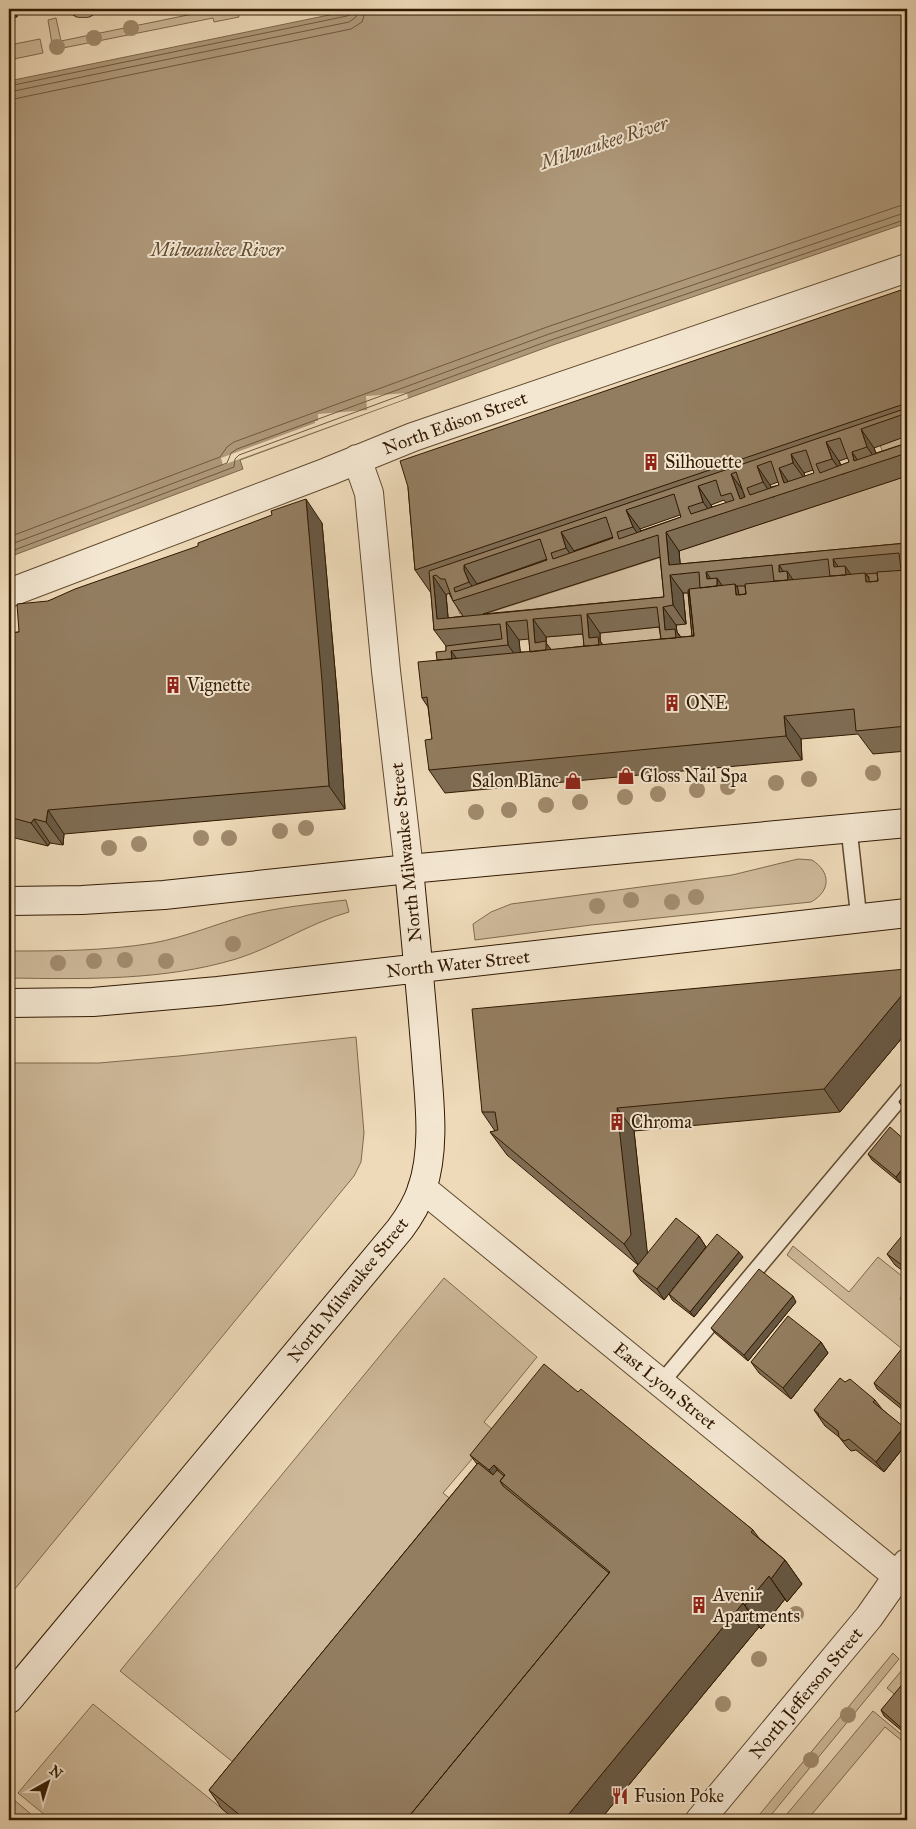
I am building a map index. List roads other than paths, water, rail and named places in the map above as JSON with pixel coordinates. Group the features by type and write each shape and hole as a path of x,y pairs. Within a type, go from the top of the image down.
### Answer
{"street":[{"name":"North Edison Street","path":"9,592 413,437 907,268"},
{"name":"North Milwaukee Street","path":"9,1700 400,1229 414,1208 422,1188 429,1152 430,1119 419,968 386,671 369,493 357,459"},
{"path":"9,901 82,900 164,894 409,869 907,823"},
{"name":"North Water Street","path":"9,1003 93,1002 218,991 907,913"},
{"name":"East Lyon Street","path":"422,1188 661,1383 904,1575"},
{"name":"North Jefferson Street","path":"700,1820 904,1575"}],"lane":[{"path":"79,9 87,9"},
{"path":"849,829 859,918"},
{"path":"661,1383 907,1090"}],"water":[{"name":"Milwaukee River","path":"358,9 907,9 907,223 553,345 240,460 243,469 9,557 9,81"}],"place":[{"name":"Silhouette","path":"651,462"},
{"name":"Vignette","path":"173,685"},
{"name":"ONE","path":"672,703"},
{"name":"Gloss Nail Spa","path":"626,776"},
{"name":"Salon Blānc","path":"573,781"},
{"name":"Chroma","path":"617,1122"},
{"name":"Avenir Apartments","path":"699,1605"},
{"name":"Fusion Poke","path":"620,1796"}]}
